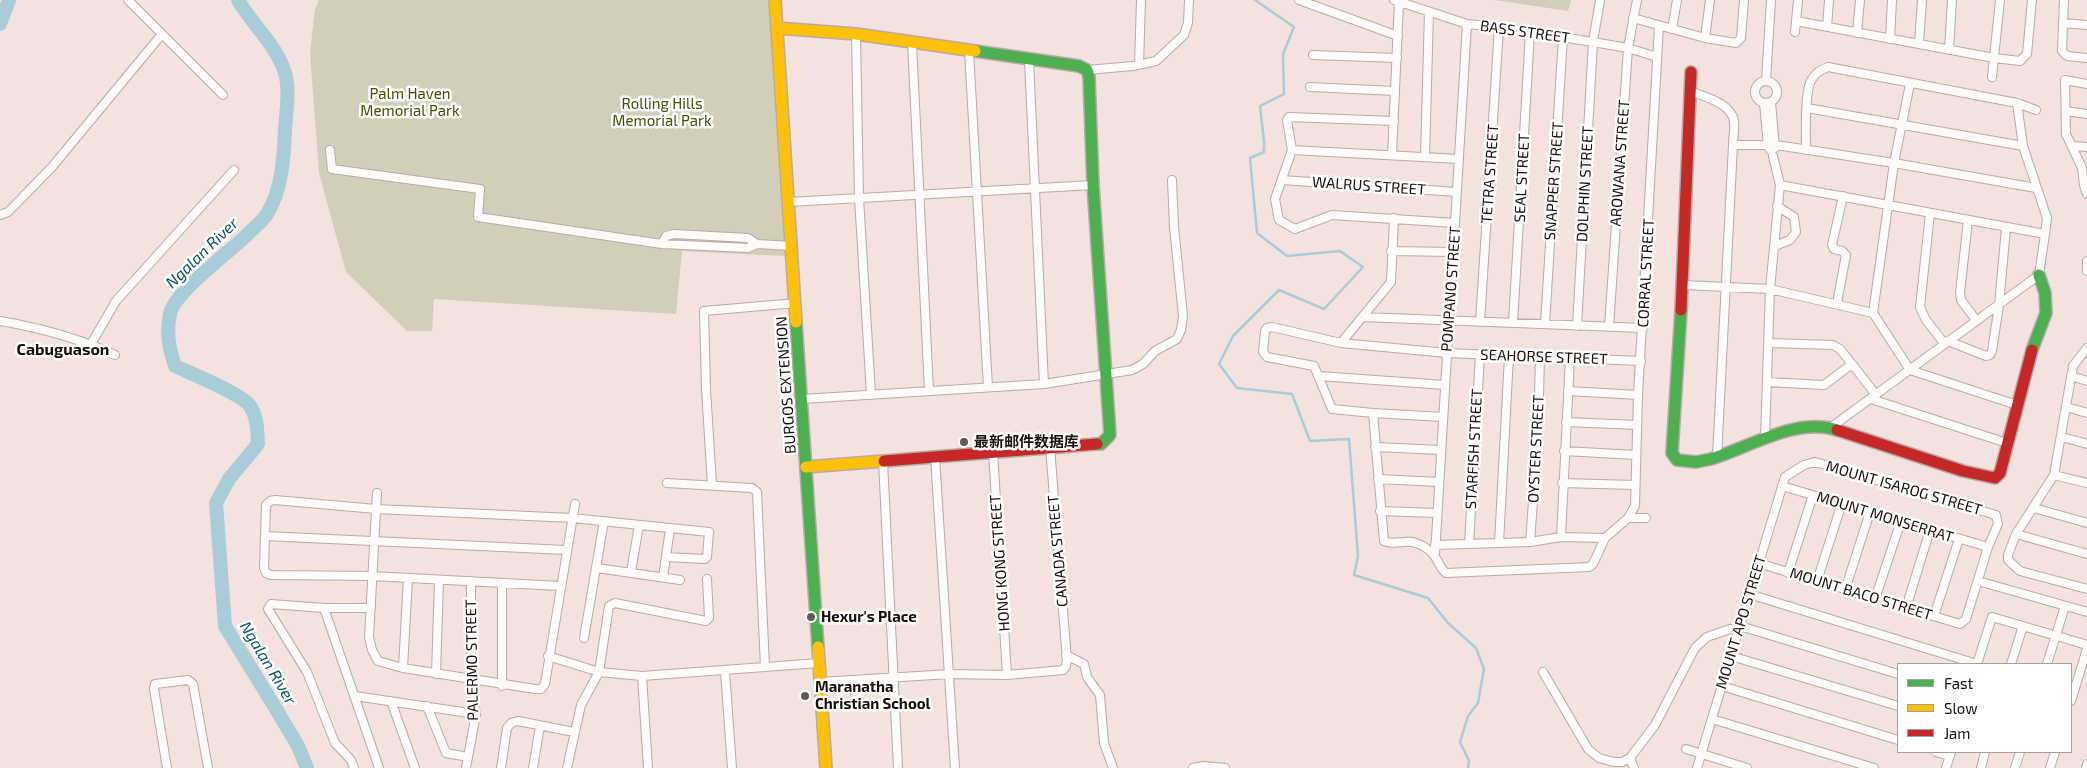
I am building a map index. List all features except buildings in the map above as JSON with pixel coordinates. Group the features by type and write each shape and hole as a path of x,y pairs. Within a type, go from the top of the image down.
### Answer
{"street":[{"path":"128,0 223,95"},
{"name":"BURGOS EXTENSION","path":"775,0 826,768"},
{"path":"1139,64 1141,0"},
{"path":"777,28 856,34 1079,66 1087,70 1156,61 1184,35 1188,23 1190,0"},
{"path":"1299,0 1398,36"},
{"name":"DOLPHIN STREET","path":"1577,326 1593,42 1600,0"},
{"name":"AROWANA STREET","path":"1609,327 1628,48 1637,0"},
{"path":"1672,29 1677,0"},
{"path":"1705,38 1710,0"},
{"path":"1633,18 1705,38 1736,44 1741,38 1744,0"},
{"path":"1766,81 1771,0"},
{"path":"1795,32 1798,0"},
{"path":"1827,27 1829,0"},
{"path":"1857,33 1860,0"},
{"path":"1890,39 1892,0"},
{"path":"1919,44 1922,0"},
{"path":"1949,50 1952,0"},
{"path":"1992,77 2000,0"},
{"path":"1796,21 1949,50 2020,61 2028,54 2032,0"},
{"path":"2064,0 2062,23 2063,54 2087,58"},
{"path":"1392,155 1398,36 1396,1"},
{"name":"BASS STREET","path":"1396,1 1467,24 1499,27 1628,48 1657,57"},
{"path":"1425,158 1429,12"},
{"path":"2062,23 2087,26"},
{"name":"POMPANO STREET","path":"1435,555 1467,24"},
{"name":"CORRAL STREET","path":"1628,518 1635,506 1638,395 1659,26"},
{"name":"TETRA STREET","path":"1480,322 1499,27"},
{"name":"SEAL STREET","path":"1513,323 1530,32"},
{"path":"0,215 8,212 52,167 162,34"},
{"path":"856,34 859,198 871,394"},
{"name":"SNAPPER STREET","path":"1545,324 1563,37"},
{"path":"912,43 930,391"},
{"path":"969,50 988,387"},
{"path":"1313,55 1397,58"},
{"path":"1029,60 1044,384"},
{"path":"1806,150 1810,80 1818,71 1828,67 2016,103 2036,110"},
{"path":"806,467 1101,444 1106,441 1110,435 1093,185 1089,77 1087,70"},
{"path":"1691,72 1683,285 1672,453 1675,459 1681,462 1693,462 1717,457 1765,438 1802,428 1830,428 1990,478 1995,478 2000,473 2033,345 2046,313 2045,293 2039,275 2047,218 2023,146 2016,103"},
{"path":"2087,84 2065,80 2066,134 2082,168 2087,194"},
{"path":"1766,81 1772,83 1776,88 1777,95 1767,102 1756,97 1755,91 1757,86 1766,81"},
{"path":"1910,84 1894,163 1873,312 1910,370 2017,405"},
{"path":"1310,87 1395,91"},
{"path":"1690,91 1714,100 1726,107 1731,112 1734,121 1717,457"},
{"path":"1765,438 1770,343 1770,289 1780,185 1773,156 1767,102"},
{"path":"1807,108 2023,146"},
{"path":"2066,111 2087,114"},
{"path":"1394,120 1292,116 1287,120 1292,150 1275,199 1279,220 1295,229 1332,215 1455,223"},
{"path":"1733,145 1772,146 1806,150 1894,163 2036,188"},
{"path":"2072,146 2087,147"},
{"path":"330,150 332,169 480,189 478,217 662,244 748,248 757,244 792,246"},
{"path":"1292,150 1459,159"},
{"path":"91,344 116,301 234,170"},
{"path":"802,398 1044,384 1132,370 1142,364 1155,351 1177,339 1181,330 1183,316 1174,227 1172,180"},
{"name":"WALRUS STREET","path":"1282,180 1457,192"},
{"path":"789,202 1093,185"},
{"path":"1780,185 2045,234"},
{"path":"1837,303 1846,255 1842,251 1834,249 1832,245 1843,196"},
{"path":"1775,246 1790,240 1797,228 1794,217 1777,206"},
{"path":"1930,213 1920,306 1926,320 1946,342 1986,356 1990,355 1999,305 2006,228"},
{"path":"1341,343 1391,282 1394,218"},
{"path":"1968,220 1960,293 1962,300 1976,320"},
{"path":"1392,251 1453,252"},
{"path":"2087,262 2087,271"},
{"path":"1830,428 2039,275"},
{"path":"1683,285 1770,289 1873,312"},
{"path":"712,485 706,389 704,311 796,303"},
{"path":"1363,317 1643,328"},
{"path":"0,321 40,328 91,344 115,356"},
{"name":"SEAHORSE STREET","path":"1319,376 1312,365 1267,357 1263,352 1265,330 1272,327 1341,343 1447,353 1641,361"},
{"path":"1770,343 1833,346 1840,349 1879,403 2007,443"},
{"path":"2086,352 2073,366 2054,475 2016,534 2008,560 2020,571 2087,588"},
{"name":"STARFISH STREET","path":"1469,544 1480,355"},
{"path":"1499,543 1509,356"},
{"name":"OYSTER STREET","path":"1530,542 1538,434 1540,357"},
{"path":"1561,537 1562,484 1570,358"},
{"path":"1767,382 1824,385 1852,364"},
{"path":"1443,417 1332,409 1319,376 1445,385"},
{"path":"2071,376 2087,381"},
{"path":"1568,391 1638,395"},
{"path":"2066,407 2087,413"},
{"path":"1372,413 1384,541 1391,543 1408,541 1416,543 1435,555 1446,573 1589,567 1593,564 1605,538 1628,518 1646,518"},
{"path":"1566,422 1637,425"},
{"path":"2062,437 2087,444"},
{"name":"CANADA STREET","path":"1050,447 1066,655"},
{"path":"1375,447 1441,450"},
{"name":"HONG KONG STREET","path":"994,452 1007,675"},
{"path":"1564,452 1636,455"},
{"path":"936,457 955,768"},
{"path":"883,461 898,768"},
{"name":"MOUNT ISAROG STREET","path":"1785,477 1804,465 1815,462 1996,515 1998,524 1988,547"},
{"path":"2054,475 2087,483"},
{"name":"MOUNT APO STREET","path":"1697,768 1785,477"},
{"path":"1378,479 1439,482"},
{"path":"666,483 752,488 757,492 765,668"},
{"path":"1562,484 1635,486"},
{"name":"MOUNT MONSERRAT","path":"1782,486 1988,547"},
{"path":"377,493 369,637 372,650 378,661 403,668 502,686 541,689 544,684 575,504"},
{"path":"1788,573 1813,495"},
{"path":"560,586 372,576 266,573 264,568 266,505 270,501 376,509 572,518 709,532 707,557 702,560 666,557"},
{"path":"1817,581 1842,503"},
{"path":"2034,508 2087,523"},
{"path":"1380,511 1437,513"},
{"path":"1846,590 1870,512"},
{"path":"584,638 604,521"},
{"path":"1875,599 1901,521"},
{"path":"631,572 639,525"},
{"path":"663,577 670,528"},
{"path":"1906,608 1930,530"},
{"path":"2016,534 2087,554"},
{"path":"265,536 566,550"},
{"path":"1435,545 1530,542 1561,537 1605,538"},
{"path":"1934,616 1959,539"},
{"path":"1988,547 1978,581 2087,612"},
{"name":"MOUNT BACO STREET","path":"1758,564 1960,624 1964,622 1978,581"},
{"path":"597,568 680,580"},
{"path":"403,668 408,578"},
{"path":"568,768 581,705 599,672 609,606 615,604 706,620 709,618 707,579"},
{"path":"436,674 439,580"},
{"name":"PALERMO STREET","path":"466,768 476,714 471,680 471,581"},
{"path":"502,583 502,686"},
{"path":"1749,594 1974,663"},
{"path":"354,768 350,760 335,743 307,672 270,614 269,606 275,604 324,608 370,608"},
{"path":"2047,663 2065,606"},
{"path":"324,608 380,768"},
{"path":"1977,663 1992,617 2056,635 2087,647 2072,698"},
{"path":"2012,663 2023,626"},
{"path":"1543,672 1588,748 1599,758 1614,762 1622,762 1630,758 1655,725 1695,648 1707,637 1722,631 1739,628 1897,674"},
{"path":"820,682 950,674 1007,675 1063,670 1066,666 1066,655 1084,664 1088,677 1100,695 1104,742 1113,768"},
{"path":"548,656 599,672 642,676 819,663"},
{"path":"1731,656 1897,706"},
{"path":"725,671 732,768"},
{"path":"642,676 648,768"},
{"path":"167,768 154,689 155,684 188,680 193,684 208,768"},
{"path":"1722,686 1897,740"},
{"path":"355,696 476,714"},
{"path":"391,701 415,768"},
{"path":"427,706 446,753 468,757"},
{"path":"1712,719 1874,768"},
{"path":"500,768 507,728 511,723 518,721 574,732"},
{"path":"534,768 540,726"},
{"path":"1686,749 1747,768"},
{"path":"1980,768 1985,753"},
{"path":"2015,768 2020,753"},
{"path":"2050,768 2055,753"},
{"path":"1946,768 1950,754"},
{"path":"1630,758 1634,768"},
{"path":"2086,768 2087,764"},
{"path":"1193,768 1203,766 1225,768"}],"green space":[{"path":"319,0 768,0 785,256 682,251 676,314 434,299 432,331 407,331 346,272 319,173 310,53 315,9"},
{"path":"1495,0 1571,0 1568,11"}],"waterway":[{"path":"0,24 9,0"},
{"name":"Ngalan River","path":"238,0 276,53 285,73 287,101 284,151 279,184 272,205 265,217 191,285 173,306 168,328 169,340 175,366 237,396 250,406 254,415 257,425 258,444 229,479 216,503 225,626 298,746 307,768"},
{"path":"1255,0 1294,27 1283,54 1284,94 1260,106 1264,152 1250,158 1257,233 1287,256 1340,251 1363,267 1324,309 1279,290 1233,336 1219,364 1237,388 1292,394 1310,441 1349,439 1358,556 1354,575 1428,598 1448,623 1476,648 1484,669 1478,703 1468,716 1460,742 1469,761 1468,768"}],"traffic: fast":[{"path":"975,51 1079,66 1087,70 1089,77 1093,185 1110,435 1101,444 1097,444"},
{"path":"2032,350 2046,313 2045,293 2039,275"},
{"path":"1681,310 1672,453 1677,460 1696,462 1711,459 1789,430 1805,427 1837,430"},
{"path":"796,322 818,647"}],"traffic: slow":[{"path":"775,0 796,322"},
{"path":"777,28 856,34 975,51"},
{"path":"806,467 884,461"},
{"path":"818,647 826,768"}],"traffic: jam":[{"path":"1681,310 1691,72"},
{"path":"1837,430 1963,471 1995,478 2000,473 2032,350"},
{"path":"884,461 1097,444"}],"place":[{"name":"最新邮件数据库","path":"964,442"},
{"name":"Hexur's Place","path":"811,617"},
{"name":"Maranatha Christian School","path":"805,696"}],"district":[{"name":"Cabuguason","path":"63,350"}],"park label":[{"name":"Palm Haven Memorial Park","path":"410,102"},
{"name":"Rolling Hills Memorial Park","path":"662,112"}]}
